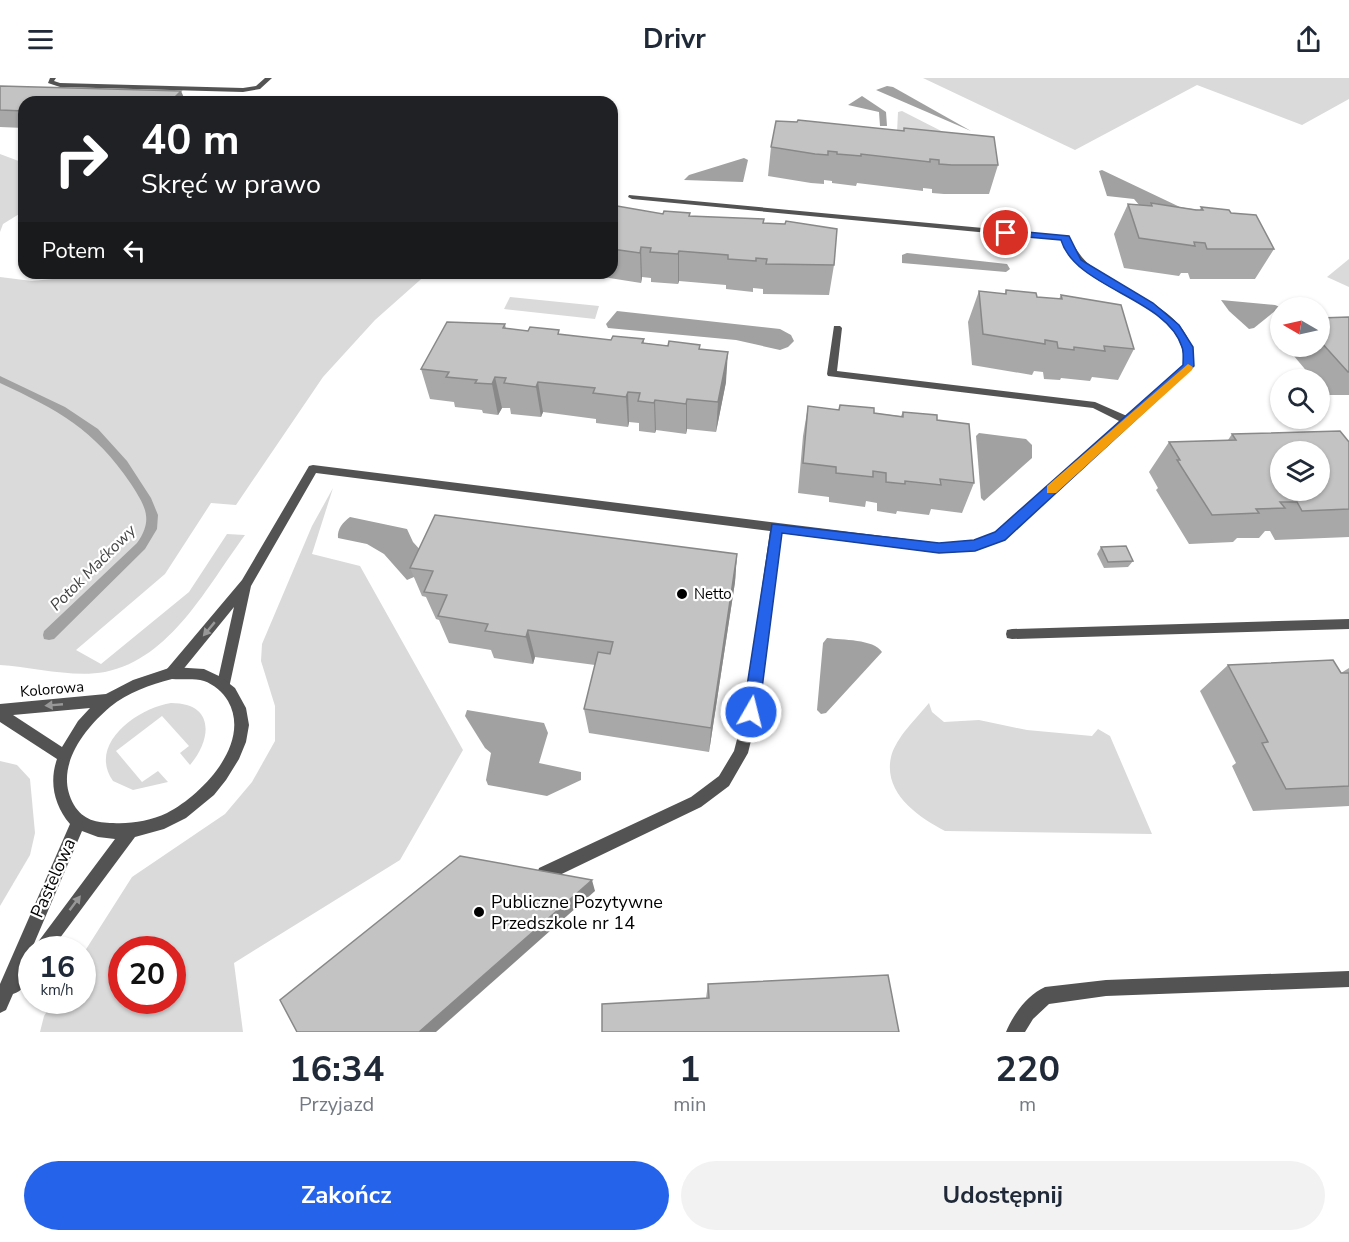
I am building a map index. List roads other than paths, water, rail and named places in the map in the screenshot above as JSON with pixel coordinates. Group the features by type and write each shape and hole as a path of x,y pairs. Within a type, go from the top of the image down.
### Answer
{"street":[{"path":"53,78 50,82 60,85 243,90 258,88 269,78"},
{"path":"172,673 246,584 313,469 939,548 975,546 1000,536 1189,366 1188,347 1175,327 1149,305 1078,262 1068,249 1065,238 632,197"},
{"path":"837,328 832,374 1095,405 1128,422"},
{"path":"545,874 696,802 724,781 741,753 751,712 776,528"},
{"path":"224,684 246,584"},
{"path":"1012,634 1349,624"},
{"path":"172,673 201,674 224,684 237,700 242,722 238,747 224,773 202,797 180,813 155,825 130,832 102,831 78,822 63,804 58,782 63,756 81,726 107,700 140,682 172,673"},
{"name":"Kolorowa","path":"0,712 107,700"},
{"name":"Kolorowa","path":"0,712 63,756"},
{"name":"Pastelowa","path":"1,1003 78,822"},
{"name":"Pastelowa","path":"51,936 130,832"},
{"path":"1015,1032 1027,1013 1045,996 1106,988 1349,979"},
{"name":"Pastelowa","path":"1,1003 18,980"}],"waterway":[{"name":"Potok Maćkowy","path":"0,379 61,409 94,432 123,464 147,501 152,515 151,529 141,546 49,635"}],"place":[{"name":"Netto","path":"682,594"},
{"name":"Publiczne Pozytywne Przedszkole nr 14","path":"479,912"}]}
